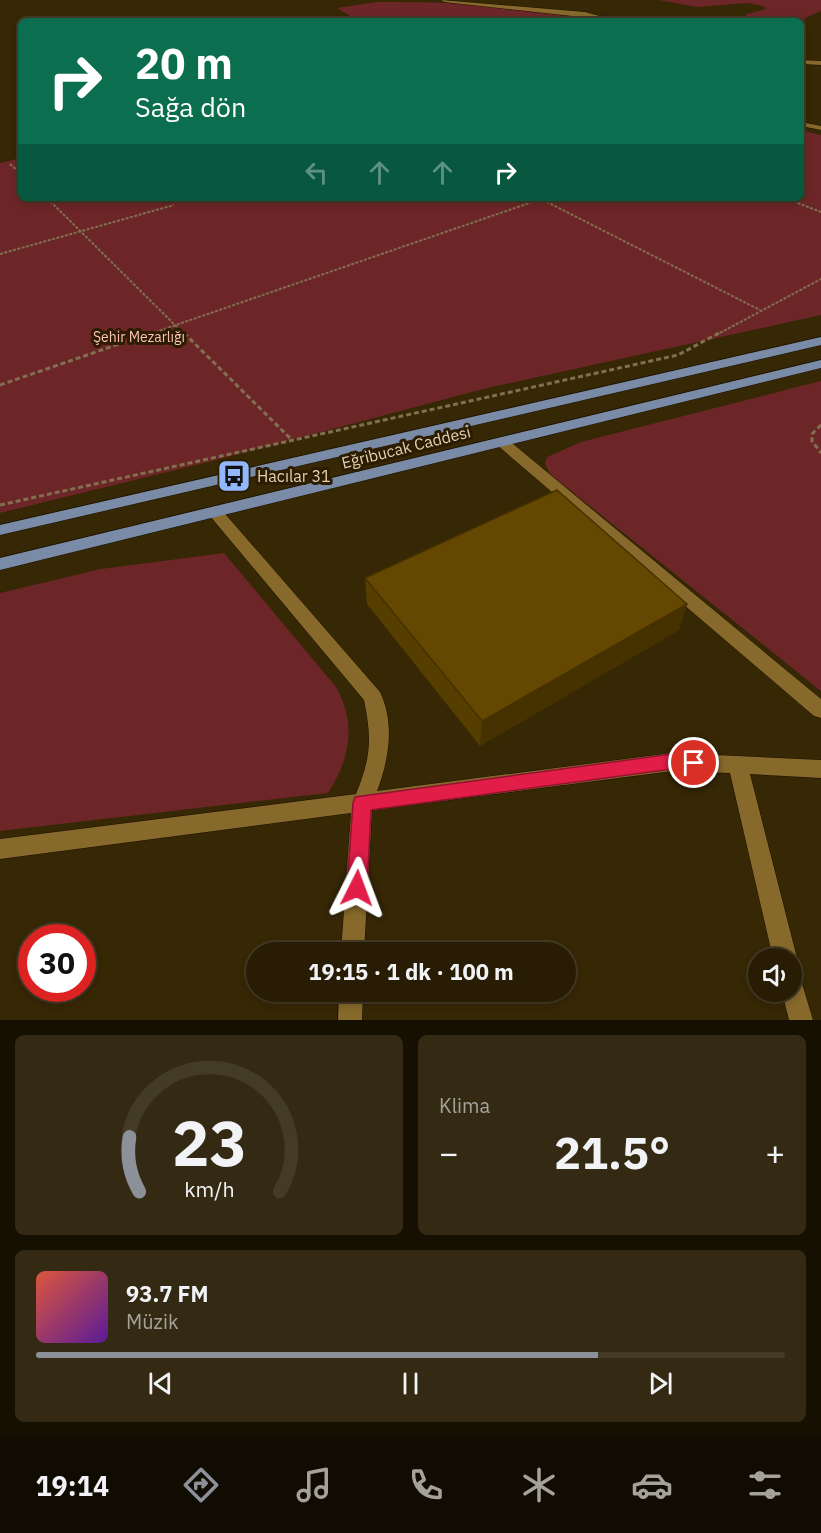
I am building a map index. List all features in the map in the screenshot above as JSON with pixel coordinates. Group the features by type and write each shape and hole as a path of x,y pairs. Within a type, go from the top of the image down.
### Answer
{"main road":[{"name":"Eğribucak Caddesi","path":"0,530 821,341"},
{"name":"Eğribucak Caddesi","path":"0,564 821,364"}],"street":[{"path":"444,0 564,11 600,18"},
{"path":"804,62 821,63"},
{"path":"804,125 821,128"},
{"path":"502,442 821,710"},
{"path":"215,512 373,697 380,730 377,766 362,803 354,942"},
{"path":"0,849 672,762 821,769"},
{"path":"738,765 783,948"},
{"path":"350,1020 351,1002"},
{"path":"796,1002 801,1020"}],"path":[{"path":"10,164 18,171"},
{"path":"50,201 290,439"},
{"path":"0,385 535,201"},
{"path":"545,201 760,310"},
{"path":"793,201 821,212"},
{"path":"0,254 174,206"},
{"path":"0,505 678,355 821,279"},
{"path":"821,425 812,434 812,441 821,453"}],"green space":[{"path":"659,0 821,0 821,11 805,18 804,22 804,18 744,18 747,14 766,9 763,6 748,3 697,7"},
{"path":"377,2 434,2 549,12 588,18 353,18 337,8"},
{"name":"Şehir Mezarlığı","path":"804,131 821,135 821,315 487,388 208,462 0,513 0,163 18,159 18,201 804,201"},
{"path":"821,381 821,691 550,474 545,463 547,457 581,442"},
{"path":"224,553 336,687 343,701 348,728 346,754 336,780 328,793 0,831 0,593 101,569"}],"building":[{"path":"557,490 687,604 482,721 365,578"}],"place":[{"name":"Hacılar 31","path":"234,476"}],"route":[{"path":"357,888 362,803 672,762 694,763"}]}
